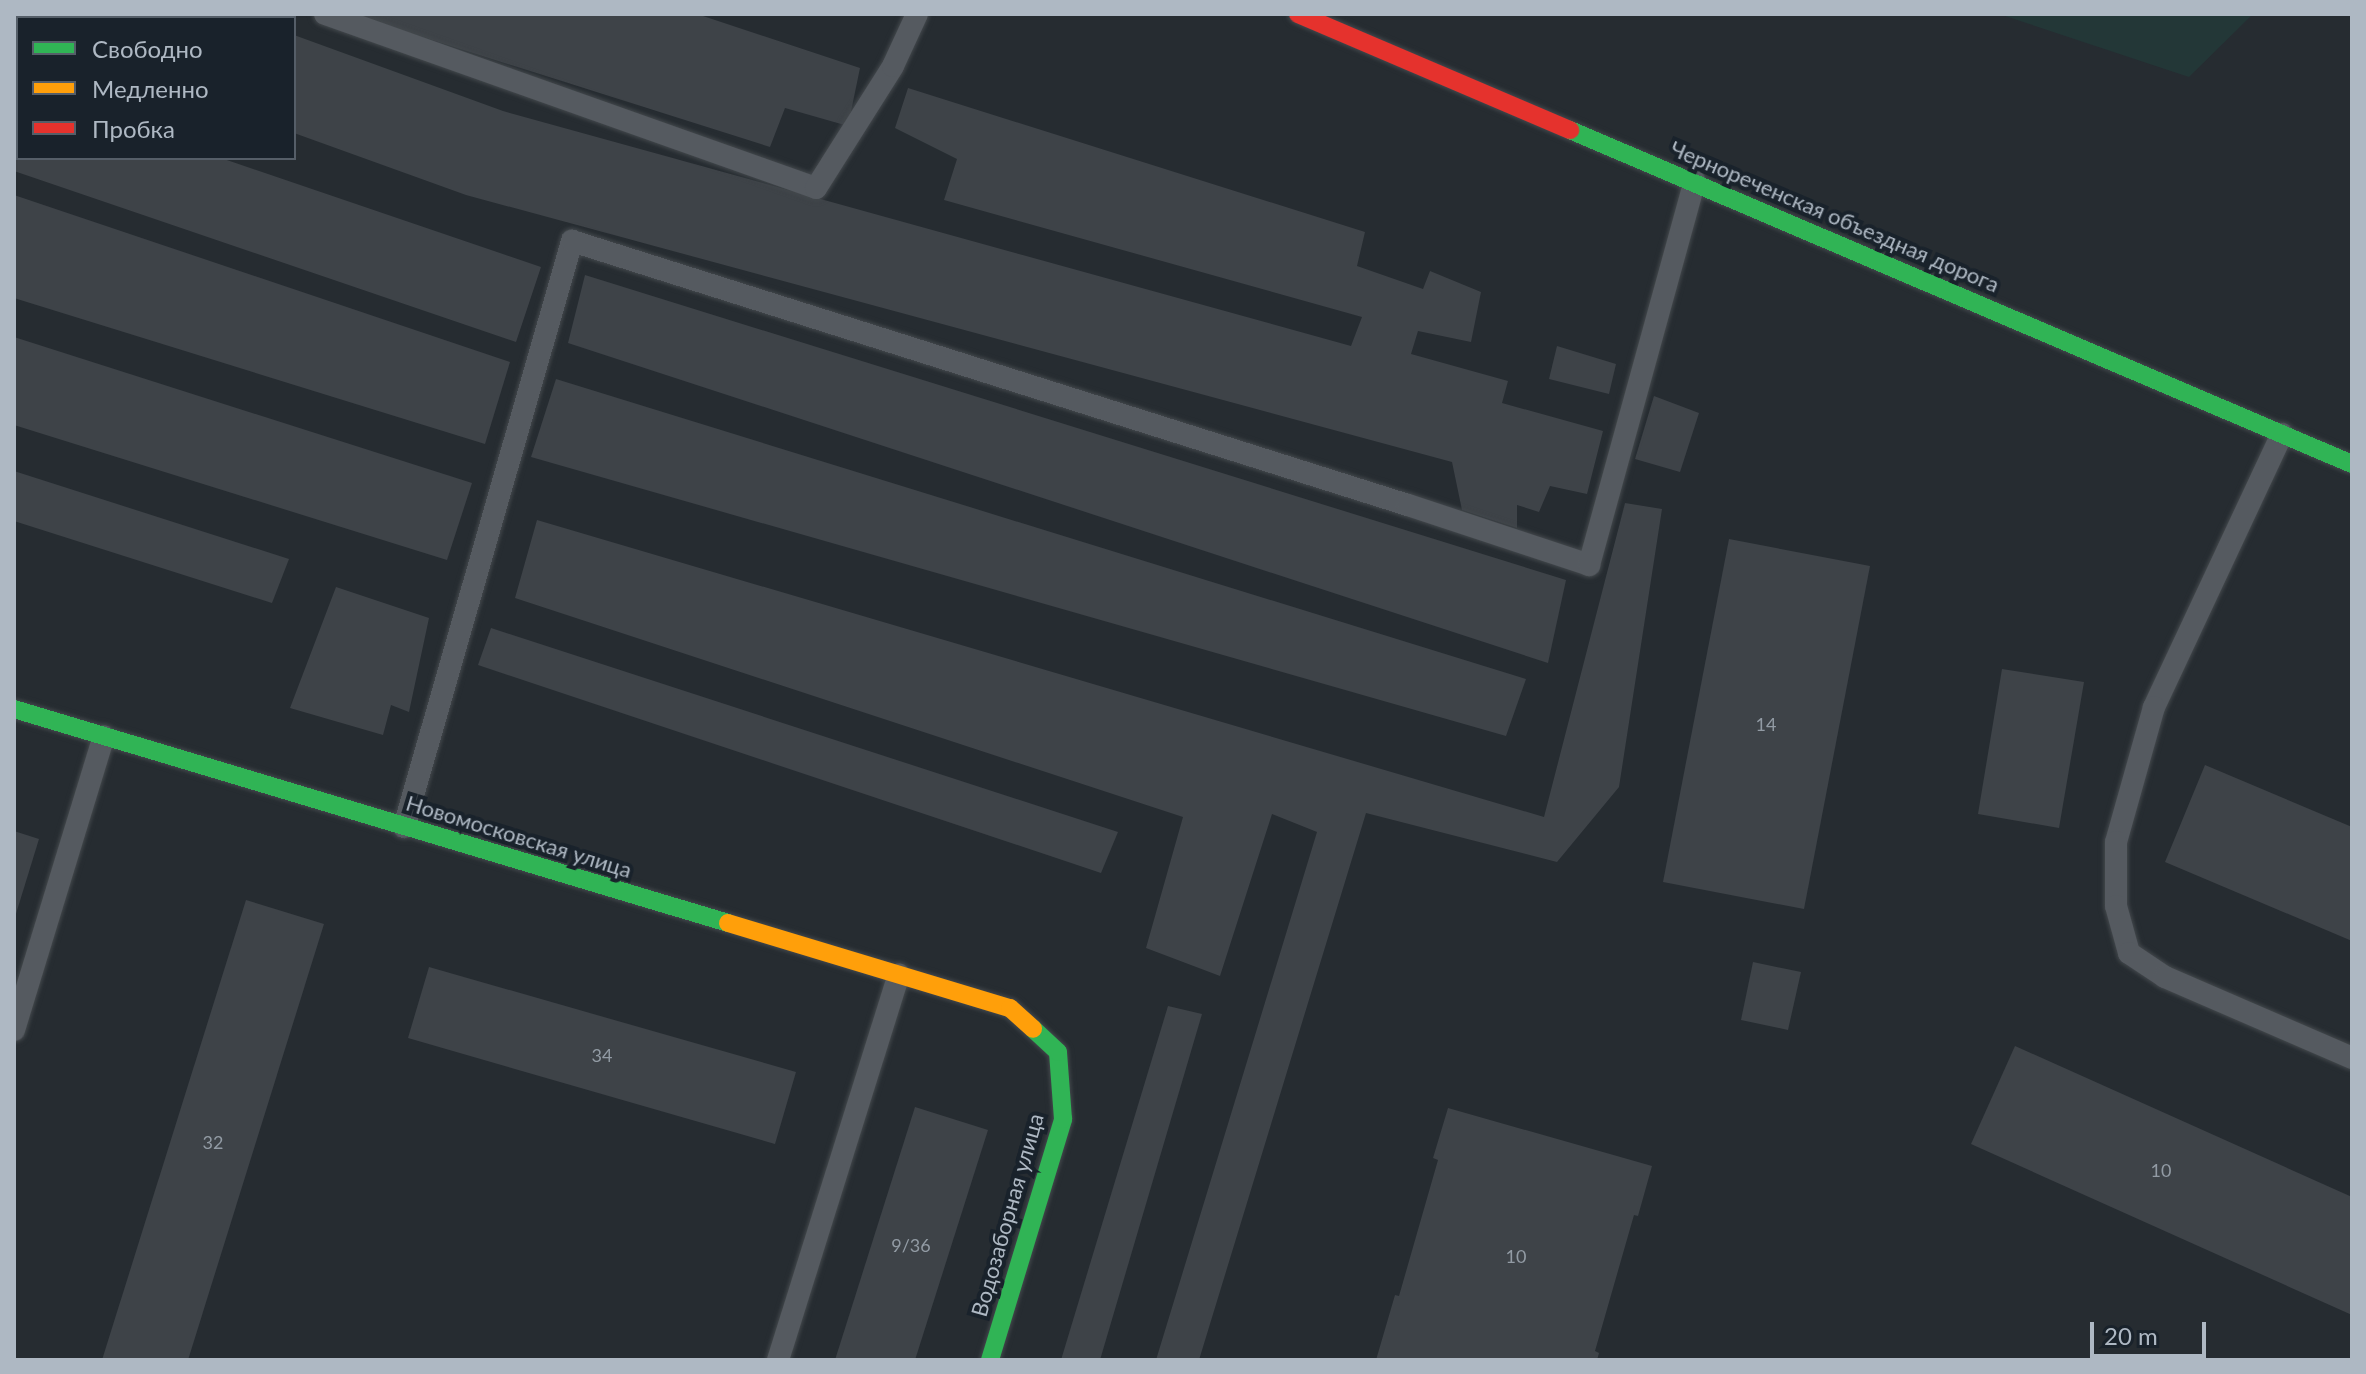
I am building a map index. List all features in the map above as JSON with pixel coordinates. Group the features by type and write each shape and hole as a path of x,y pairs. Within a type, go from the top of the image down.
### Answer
{"street":[{"name":"Чернореченская объездная дорога","path":"1298,14 2352,464"},
{"name":"Новомосковская улица","path":"14,709 1010,1008"},
{"name":"Водозаборная улица","path":"990,1360 1063,1119 1058,1052 1010,1008"}],"lane":[{"path":"325,14 816,188 893,66 917,14"},
{"path":"404,827 572,241 1589,565 1695,181"},
{"path":"2282,434 2154,707 2116,842 2116,906 2129,953 2165,977 2352,1058"},
{"path":"14,1030 104,736"},
{"path":"778,1360 899,975"}],"green space":[{"path":"1999,14 2253,14 2189,77"}],"building":[{"path":"14,14 241,16 16,16 14,32"},
{"path":"350,14 697,14 860,68 848,126 785,108 770,147"},
{"path":"296,36 503,111 1351,346 1362,317 944,200 957,159 895,128 908,88 1365,232 1357,266 1423,289 1430,271 1481,292 1471,342 1418,331 1411,354 1508,381 1502,403 1603,431 1587,494 1550,486 1539,512 1517,505 1517,528 1462,510 1452,462 466,195 296,134"},
{"path":"14,87 16,160 227,160 541,267 516,342 14,171"},
{"path":"14,195 510,362 485,444 14,298"},
{"path":"585,275 1566,580 1548,663 568,343"},
{"path":"14,337 472,483 447,560 14,425"},
{"path":"1557,346 1616,364 1609,394 1549,379"},
{"path":"556,379 1526,679 1506,736 531,457"},
{"path":"1654,396 1699,413 1680,472 1635,459"},
{"path":"14,471 289,559 272,603 14,521"},
{"path":"1625,503 1662,509 1619,787 1557,862 1366,813 1199,1360 1156,1360 1317,832 1272,814 1220,976 1146,948 1183,817 515,598 537,520 1544,817"},
{"path":"1729,539 1870,566 1804,909 1663,882"},
{"path":"336,587 429,618 409,712 391,705 383,735 290,708"},
{"path":"491,628 1118,832 1101,873 478,665"},
{"path":"2002,669 2084,682 2059,828 1978,814"},
{"path":"2205,765 2352,827 2352,941 2165,862"},
{"path":"14,831 39,839 15,917 14,917"},
{"path":"246,900 324,924 188,1360 102,1360"},
{"path":"1753,962 1801,972 1788,1030 1741,1020"},
{"path":"429,967 796,1072 775,1144 408,1038"},
{"path":"1168,1006 1202,1014 1100,1360 1061,1360"},
{"path":"2015,1046 2352,1197 2352,1315 1971,1144"},
{"path":"915,1107 988,1130 915,1360 835,1360"},
{"path":"1448,1108 1652,1166 1638,1216 1634,1215 1595,1351 1599,1353 1597,1360 1376,1360 1395,1295 1399,1296 1438,1160 1433,1158"}],"traffic: fast":[{"path":"1570,130 2352,464"},
{"path":"14,709 728,923"},
{"path":"990,1360 1063,1119 1058,1052 1033,1029"}],"traffic: slow":[{"path":"728,923 1010,1008 1033,1029"}],"traffic: jam":[{"path":"1298,14 1570,130"}]}
